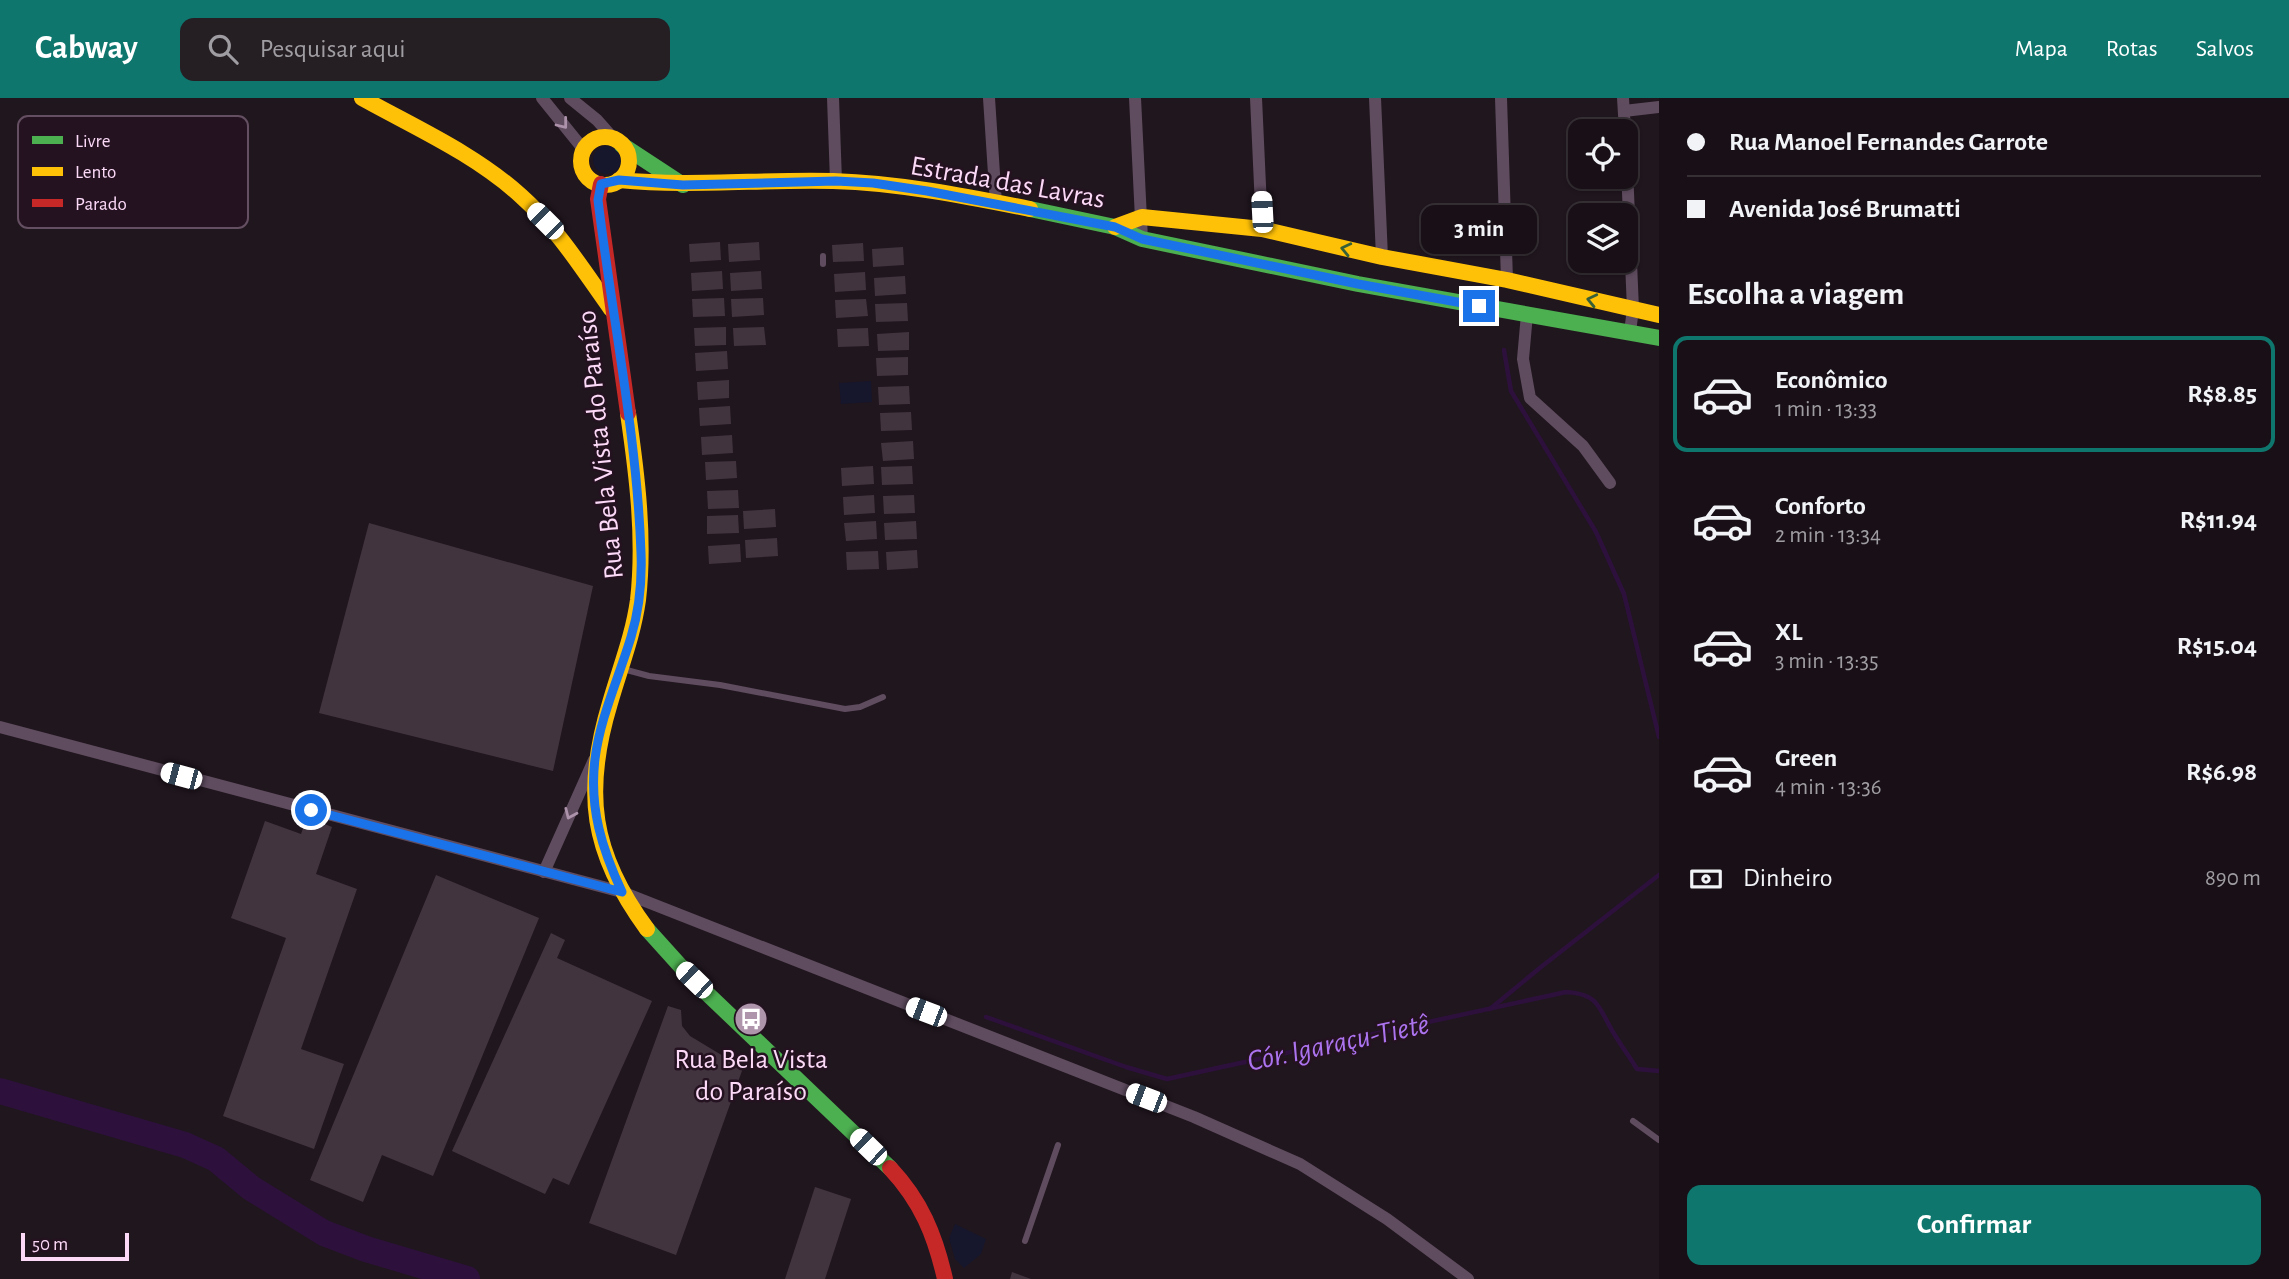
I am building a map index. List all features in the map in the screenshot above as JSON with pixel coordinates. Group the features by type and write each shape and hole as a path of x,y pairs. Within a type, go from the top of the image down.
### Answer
{"main road":[{"path":"362,98 490,171 521,196 545,221 612,311"},
{"path":"618,142 627,152 628,167 619,180 601,184 592,181 581,166 583,150 596,139 618,142 683,185"},
{"name":"Rua Bela Vista do Paraíso","path":"585,174 595,252 590,280"},
{"name":"Estrada das Lavras","path":"619,180 683,185 836,181 927,191 1115,227 1142,239 1358,284 1659,338"},
{"name":"Rua Bela Vista do Paraíso","path":"601,184 598,200 629,424 641,554 641,582 633,634 595,757 593,788 605,855 622,892 643,923 676,962 868,1147 916,1199 930,1227 945,1279"},
{"path":"1142,217 1262,229 1659,315"},
{"name":"Estrada das Lavras","path":"1115,227 1142,217"}],"street":[{"path":"542,98 583,150"},
{"path":"569,98 597,120 618,142"},
{"path":"833,98 836,181"},
{"path":"989,98 996,204"},
{"path":"1135,98 1142,239"},
{"path":"1256,98 1262,229"},
{"path":"1375,98 1382,257"},
{"path":"1501,98 1507,280"},
{"path":"1624,104 1659,107"},
{"path":"1628,189 1633,309 1630,332"},
{"path":"1527,314 1523,359 1530,398 1583,446 1610,483"},
{"path":"0,727 622,892 1194,1117 1300,1164 1387,1219 1468,1279"},
{"path":"544,872 595,757"}],"lane":[{"path":"621,669 845,709 860,707 883,697"},
{"path":"1633,1121 1659,1140"},
{"path":"1025,1241 1058,1145"}],"shaded area":[{"path":"607,146 617,150 621,160 617,170 607,174 597,170 593,160 597,150"},
{"path":"871,381 872,402 841,404 839,383"},
{"path":"955,1224 986,1239 981,1254 964,1268 955,1259 949,1238"}],"building":[{"path":"720,242 721,260 690,262 689,244"},
{"path":"759,242 760,260 729,262 728,244"},
{"path":"863,243 864,261 833,262 832,245"},
{"path":"903,247 904,265 873,267 872,249"},
{"path":"722,271 723,289 692,291 691,273"},
{"path":"761,271 762,289 731,291 730,273"},
{"path":"865,272 866,290 835,292 834,274"},
{"path":"905,276 906,294 875,296 874,278"},
{"path":"724,298 725,316 693,317 692,299"},
{"path":"763,298 764,315 732,317 731,299"},
{"path":"866,299 868,316 836,318 835,300"},
{"path":"907,303 908,321 876,322 875,304"},
{"path":"726,327 726,345 695,346 694,328"},
{"path":"764,327 766,345 734,346 733,328"},
{"path":"868,328 869,346 838,347 837,329"},
{"path":"909,332 909,350 878,351 877,334"},
{"path":"727,351 728,369 696,371 695,353"},
{"path":"908,357 908,375 877,376 876,358"},
{"path":"729,380 729,398 698,400 697,382"},
{"path":"909,386 910,404 879,405 878,387"},
{"path":"730,406 731,424 700,426 699,408"},
{"path":"911,412 912,430 881,431 880,413"},
{"path":"732,435 733,453 702,455 701,437"},
{"path":"913,441 914,459 883,461 881,443"},
{"path":"736,461 737,478 706,480 705,462"},
{"path":"873,466 874,484 842,486 841,468"},
{"path":"912,466 913,484 882,485 881,467"},
{"path":"738,490 739,508 708,509 707,491"},
{"path":"874,495 875,513 844,515 843,497"},
{"path":"914,495 915,513 884,514 883,496"},
{"path":"775,509 776,527 744,529 743,511"},
{"path":"738,515 739,533 707,534 707,516"},
{"path":"876,521 877,539 846,541 844,523"},
{"path":"916,521 917,539 885,540 884,523"},
{"path":"369,523 593,586 553,771 319,713"},
{"path":"777,538 778,556 746,558 745,540"},
{"path":"740,544 741,562 709,564 708,546"},
{"path":"917,550 918,568 887,570 886,552"},
{"path":"878,551 879,569 847,570 846,552"},
{"path":"307,817 332,827 316,874 357,889 301,1049 344,1064 314,1149 223,1116 286,938 231,918 265,821 301,834"},
{"path":"436,875 539,918 433,1176 382,1155 363,1202 310,1180"},
{"path":"551,933 565,940 557,958 652,1001 569,1185 553,1178 545,1194 452,1151"},
{"path":"668,1006 681,1010 682,1026 690,1036 743,1068 676,1255 589,1223"},
{"path":"815,1187 851,1199 825,1279 785,1279"},
{"path":"1012,1272 1031,1279 1010,1279"}],"waterway":[{"path":"1504,350 1511,391 1596,532 1624,594 1659,737"},
{"path":"1490,1009 1659,875"},
{"name":"Cór. Igaraçu-Tietê","path":"986,1017 1167,1079 1566,992 1577,993 1596,1003 1637,1069 1659,1071"},
{"path":"0,1091 185,1145 216,1159 251,1188 324,1233 366,1249 467,1279"}],"traffic: fast":[{"path":"622,145 683,185"},
{"path":"1030,209 1115,227 1142,239 1358,284 1659,338"},
{"path":"647,929 693,980 890,1168"}],"traffic: slow":[{"path":"362,98 465,154 521,196 558,236 611,309"},
{"path":"605,137 622,144 629,161 622,178 605,185 588,178 581,161 588,144 605,137"},
{"path":"619,180 673,183 858,182 932,191 1030,209"},
{"path":"1115,227 1142,217 1262,229 1659,315"},
{"path":"628,413 637,483 640,577 630,639 602,735 595,794 597,821 614,874 647,929"}],"traffic: jam":[{"path":"601,184 598,199 628,413"},
{"path":"890,1168 910,1193 925,1219 937,1248 945,1279"}],"place":[{"name":"Rua Bela Vista do Paraíso","path":"751,1019"}],"route":[{"path":"311,810 622,892 605,855 593,788 595,757 633,634 641,582 641,554 629,424 598,200 601,184 619,180 683,185 836,181 873,183 1115,227 1142,239 1479,306"}]}
